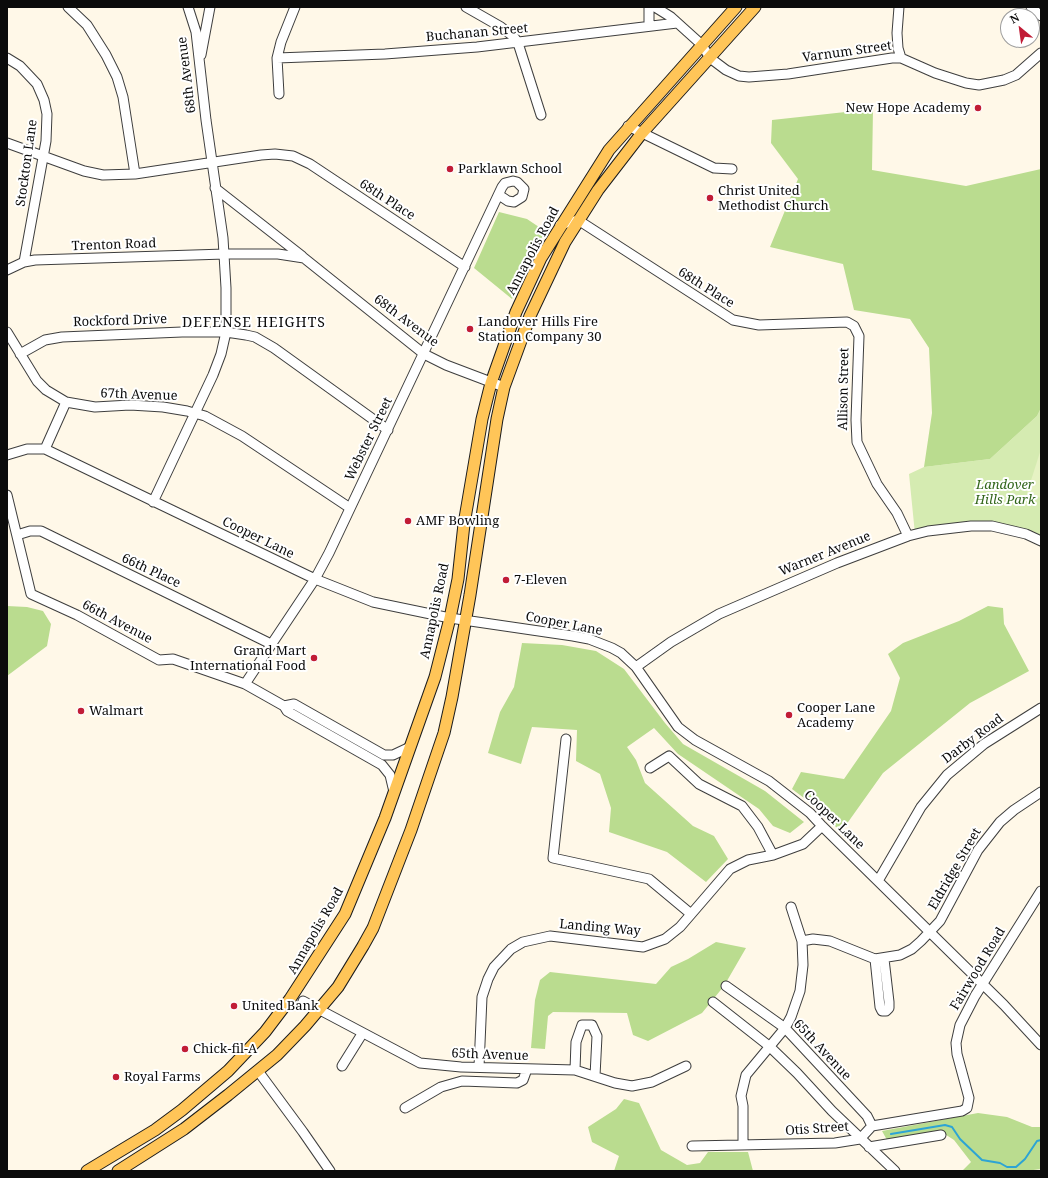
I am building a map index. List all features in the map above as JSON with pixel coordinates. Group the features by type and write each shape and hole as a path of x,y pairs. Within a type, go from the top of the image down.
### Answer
{"main road":[{"name":"Annapolis Road","path":"91,1170 155,1130 207,1089 245,1053 286,1005 345,914 385,818 435,676 450,618 482,419 491,383 522,299 541,258 594,172 628,126 736,7"},
{"name":"Annapolis Road","path":"118,1171 181,1131 258,1071 286,1046 319,1010 351,968 373,928 412,827 444,733 454,685 464,620 470,595 492,444 504,387 542,289 578,220 609,176 642,133 755,7"}],"street":[{"path":"68,7 91,31 117,76 123,97 135,174"},
{"name":"68th Avenue","path":"188,7 196,32 215,188 225,254 278,254 304,258"},
{"path":"199,60 210,7"},
{"path":"279,94 277,58 283,36 295,7"},
{"path":"466,7 508,31 518,43 541,115"},
{"path":"649,7 649,26"},
{"name":"Varnum Street","path":"655,7 678,23 702,45 710,58 731,73 749,77 788,74 892,58 902,58 935,73 966,83 980,85 1004,80 1016,75 1041,53"},
{"path":"899,7 897,33 898,48 902,58"},
{"path":"1031,7 1041,16"},
{"name":"Buchanan Street","path":"277,58 392,53 518,43 678,23"},
{"name":"Stockton Lane","path":"7,58 29,74 41,92 47,114 48,125 44,156 24,262"},
{"path":"628,126 714,168 732,169"},
{"path":"7,143 96,174 135,174 212,162"},
{"name":"68th Place","path":"212,162 275,154 295,157 310,164 465,266"},
{"name":"68th Avenue","path":"215,188 424,354 491,383 504,387"},
{"name":"Webster Street","path":"245,684 315,580 499,195"},
{"path":"560,225 578,220"},
{"name":"68th Place","path":"578,220 733,320 759,325 847,322 854,326"},
{"path":"153,502 196,413 221,354 226,332 225,254"},
{"name":"Trenton Road","path":"7,270 24,262 225,254"},
{"name":"Allison Street","path":"854,326 859,336 856,420 857,442 877,484 897,513 908,536"},
{"name":"67th Avenue","path":"7,332 37,381 46,390 66,402 94,407 148,406 177,409 196,413 228,427 350,508"},
{"name":"Rockford Drive","path":"20,354 38,343 53,338 182,332 226,332 246,334 265,342 388,430"},
{"path":"45,450 66,402"},
{"name":"Cooper Lane","path":"7,455 27,449 45,450 315,580 373,602 450,618 589,639 616,650 636,667 671,718 685,733 769,782 793,798 984,984 1041,1045"},
{"name":"66th Avenue","path":"7,495 18,535 31,594 77,615 159,660 173,659 245,684 284,706 287,711 382,765 390,775 394,792"},
{"name":"Warner Avenue","path":"636,667 671,642 718,614 837,563 908,536 928,531 971,526 992,526 1026,534 1041,541"},
{"name":"66th Place","path":"18,535 30,530 41,531 272,644"},
{"name":"66th Avenue","path":"284,706 294,704 384,755 393,755 410,747"},
{"name":"Darby Road","path":"878,881 921,807 947,775 984,744 1041,708"},
{"path":"566,739 553,858 649,879 691,914"},
{"path":"650,768 668,756 699,784 742,806 758,827 772,855"},
{"name":"Eldridge Street","path":"802,941 813,939 830,941 880,959 900,955 912,949 931,932 940,921 978,850 1000,822 1014,810 1041,792"},
{"name":"Landing Way","path":"479,1067 482,997 494,967 511,949 523,942 550,936 643,946 665,939 680,927 730,869 748,860 772,855 803,844 822,826"},
{"name":"Fairwood Road","path":"872,1126 962,1111 969,1104 969,1098 960,1070 956,1042 960,1025 966,1012 1041,891"},
{"path":"743,1144 742,1086 746,1074 785,1028 791,1017 800,991 803,965 802,941 791,907"},
{"name":"65th Avenue","path":"726,986 785,1028 867,1116 872,1126"},
{"name":"65th Avenue","path":"303,1001 420,1064 462,1067 575,1070 615,1083 632,1086 652,1082 686,1066"},
{"path":"713,1002 769,1046 860,1139 895,1171"},
{"path":"575,1070 576,1042 582,1024 592,1025 597,1036 595,1076"},
{"path":"342,1066 362,1034"},
{"path":"462,1067 462,1081"},
{"path":"405,1108 442,1087 462,1081 517,1083 523,1080 527,1069"},
{"path":"258,1071 300,1127 330,1171"},
{"name":"Otis Street","path":"692,1146 743,1144 836,1144 860,1139 872,1126"},
{"path":"870,1147 941,1135"}],"green space":[{"path":"873,109 872,170 966,186 1041,169 1041,408 1037,416 990,459 924,467 932,413 929,348 910,319 854,310 843,264 770,247 798,179 771,143 772,120"},
{"path":"499,212 527,219 545,231 512,299 474,268"},
{"name":"Landover Hills Park","path":"1041,408 1041,541 971,526 915,534 909,474 924,467 990,459 1037,416"},
{"path":"1041,449 1041,498 1027,493"},
{"path":"7,606 27,607 43,611 51,624 47,646 7,676"},
{"path":"988,606 1003,608 1004,624 1029,671 970,703 883,773 841,832 816,807 792,789 801,772 844,779 891,711 900,678 888,654 903,643 959,621"},
{"path":"522,643 562,645 596,651 624,669 683,744 765,791 804,822 790,833 773,826 759,809 678,754 654,728 627,747 636,760 645,783 693,826 714,836 728,859 706,882 667,852 609,832 611,808 600,774 576,761 577,730 532,727 521,764 488,753 500,712 514,687"},
{"path":"716,942 746,948 724,986 702,1013 648,1041 633,1035 627,1013 553,1012 548,1016 545,1049 531,1048 535,1000 540,980 550,972 656,984 671,967 688,959"},
{"path":"624,1099 639,1103 661,1150 687,1165 700,1163 708,1152 748,1152 753,1171 614,1171 619,1156 592,1142 588,1127 616,1109"},
{"path":"978,1113 1007,1117 1032,1127 1041,1127 1041,1169 1026,1171 962,1171 971,1162 954,1140 940,1131 887,1140 882,1131"}],"waterway":[{"path":"891,1134 945,1125 952,1127 960,1139 982,1160 1000,1163 1007,1167 1016,1167 1025,1159 1037,1141 1041,1140"}],"place":[{"name":"New Hope Academy","path":"978,108"},
{"name":"Parklawn School","path":"450,169"},
{"name":"Christ United Methodist Church","path":"710,198"},
{"name":"Landover Hills Fire Station Company 30","path":"470,329"},
{"name":"AMF Bowling","path":"408,521"},
{"name":"7-Eleven","path":"506,580"},
{"name":"Grand Mart International Food","path":"314,658"},
{"name":"Walmart","path":"81,711"},
{"name":"Cooper Lane Academy","path":"789,715"},
{"name":"United Bank","path":"234,1006"},
{"name":"Chick-fil-A","path":"185,1049"},
{"name":"Royal Farms","path":"116,1077"}],"district":[{"name":"DEFENSE HEIGHTS","path":"254,323"}]}
